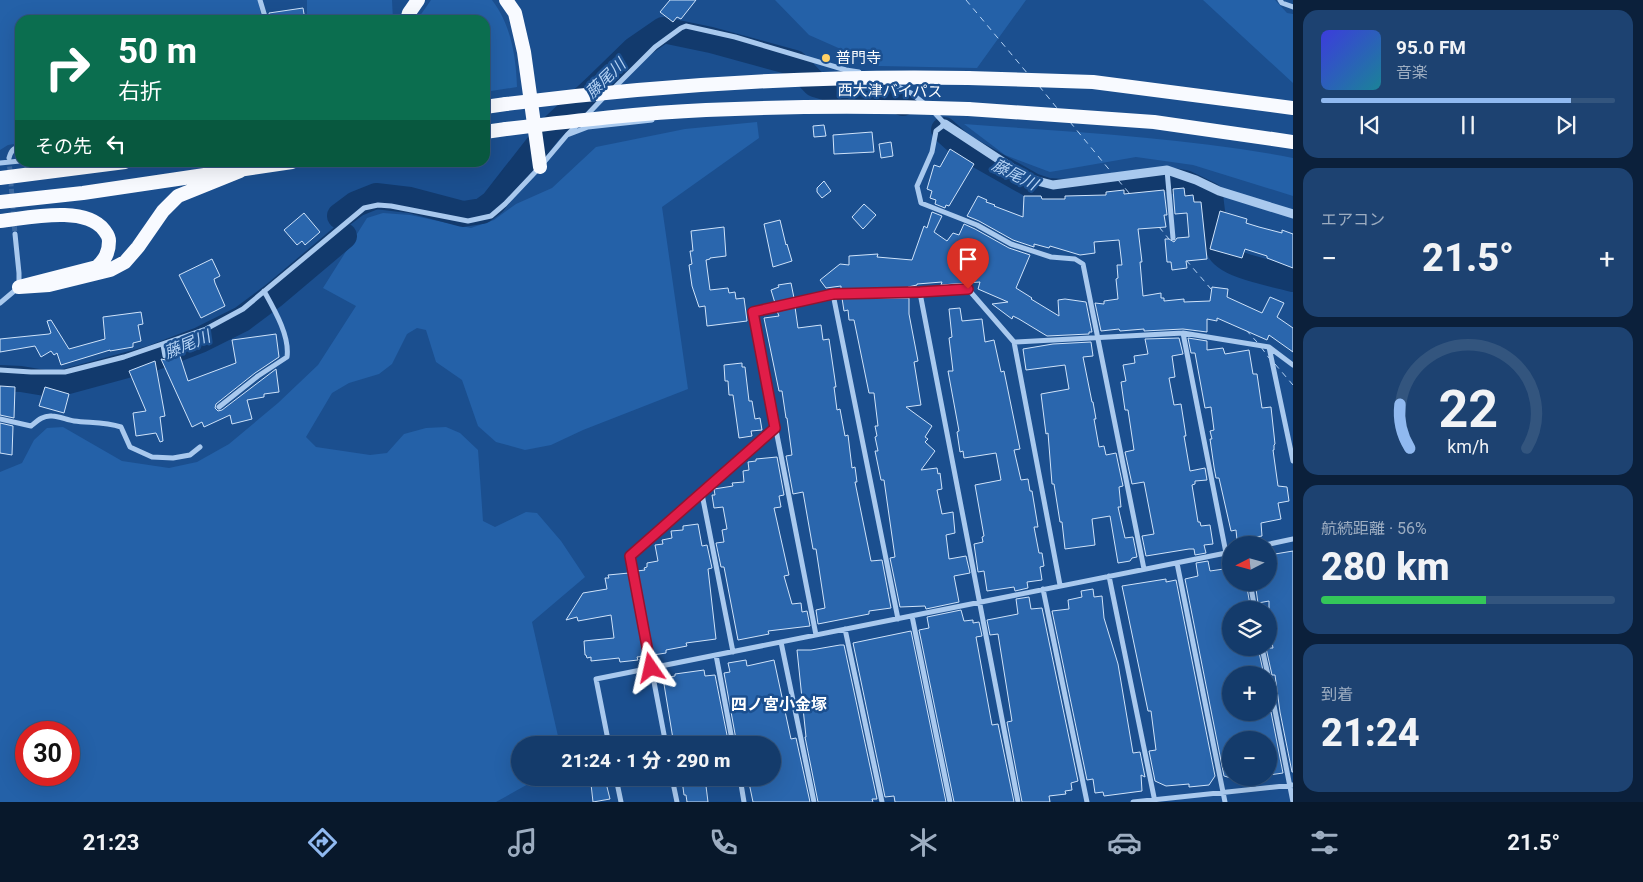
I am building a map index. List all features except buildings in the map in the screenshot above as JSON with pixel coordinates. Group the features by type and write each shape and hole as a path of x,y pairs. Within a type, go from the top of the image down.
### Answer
{"highway":[{"path":"409,15 418,0"},
{"path":"506,0 515,13 524,52 539,164"},
{"name":"西大津バイパス","path":"490,106 582,95 704,84 836,78 968,78 1093,82 1293,108"},
{"path":"490,103 506,104"},
{"name":"西大津バイパス","path":"490,131 631,115 705,110 838,106 968,109 1154,122 1293,142"},
{"path":"0,178 76,167"},
{"path":"0,202 263,167"},
{"path":"18,287 49,285 110,270 125,262 163,211 178,196 240,171"},
{"path":"0,221 73,215 91,220 101,226 109,237 109,249 105,260 97,267 18,287"}],"street":[{"path":"260,0 264,15"},
{"path":"1280,0 1293,7"},
{"path":"0,370 64,372 124,357 206,329 243,309 364,208 378,205 391,206 468,221 491,216 505,204 567,135 655,47 686,26 714,32 846,70 872,74 910,93 929,107 945,124 1029,179 1053,185 1167,170 1196,180 1219,191 1293,214"},
{"path":"567,135 588,127 736,111 898,111 929,107"},
{"path":"945,124 936,131 932,152 917,186 921,202 976,225 1011,244 1052,257 1075,259 1083,264 1144,569"},
{"path":"9,158 10,152 15,148"},
{"path":"0,163 15,162"},
{"path":"1167,170 1173,238"},
{"path":"0,303 18,287 19,272 15,234"},
{"path":"816,635 753,312 833,294 968,289 1014,342 1060,585"},
{"path":"219,407 258,376 287,357 288,349 278,318 264,292"},
{"path":"920,292 978,602 1018,802"},
{"path":"833,294 898,619"},
{"path":"1183,333 1226,536"},
{"path":"1014,342 1097,336 1183,333 1269,347 1293,365"},
{"path":"162,344 165,356"},
{"path":"1269,347 1293,461"},
{"path":"0,419 31,426 41,418 51,416 74,421 111,424 121,427 130,447 152,456 173,458 190,455 200,447"},
{"path":"664,736 630,556 775,428"},
{"path":"702,494 733,652"},
{"path":"1278,542 1293,539"},
{"path":"607,736 596,679 1222,553"},
{"path":"1177,563 1224,802"},
{"path":"1109,576 1155,801"},
{"path":"1043,589 1087,802"},
{"path":"912,616 950,802"},
{"path":"845,629 882,802"},
{"path":"781,642 814,802"},
{"path":"716,655 731,736"},
{"path":"1277,718 1291,785 1292,802"},
{"path":"1133,802 1291,785"},
{"path":"617,786 620,802"},
{"path":"674,786 677,802"},
{"path":"741,786 744,802"}],"shaded area":[{"path":"0,0 258,0 261,15 15,15 15,144 8,145 0,150"},
{"path":"307,0 392,0 393,15 307,15"},
{"path":"431,0 492,0 508,30 514,52 517,87 490,91 490,15 420,15"},
{"path":"775,0 1026,0 977,68 879,66 809,35"},
{"path":"1203,0 1275,0 1287,13 1293,14 1293,83"},
{"path":"757,122 759,138 662,207 688,389 583,430 551,445 525,450 496,442 478,426 462,380 436,362 426,330 417,328 407,334 392,364 379,374 349,383 332,393 306,437 316,447 370,455 387,453 404,434 426,428 446,427 460,433 478,450 483,521 495,527 526,512 537,513 561,541 585,577 532,622 558,736 511,736 511,786 525,786 496,802 0,802 0,472 22,463 34,440 47,428 63,427 122,461 169,468 197,462 229,444 278,403 318,365 356,306 323,288 367,218 383,213 410,215 471,228 494,220 516,204 552,188 596,147 685,129"},
{"path":"964,124 1171,140 1293,158 1293,196 1193,165 1136,157 1050,172 1005,155"}],"waterway":[{"name":"藤尾川","path":"340,216 356,204 376,196 410,200 463,214 482,211 493,203 550,130 634,50 663,30 711,40 795,63 815,84 838,91 877,92 903,103"},
{"name":"藤尾川","path":"944,130 962,146 1033,186 1048,191 1065,192 1156,181"},
{"name":"藤尾川","path":"1173,181 1185,183 1210,195 1216,237 1219,249 1223,255 1241,265 1293,279"},
{"name":"藤尾川","path":"0,378 61,383 153,358 200,340 242,319 274,295 344,236"}],"ferry route":[{"path":"966,0 1028,74"},
{"path":"1039,86 1057,108"},
{"path":"1070,122 1112,173"},
{"path":"1118,180 1130,194"},
{"path":"1159,227 1169,239"},
{"path":"1186,260 1211,289"},
{"path":"1246,330 1257,342"},
{"path":"1261,347 1269,358"},
{"path":"1275,364 1293,385"}],"tunnel":[{"path":"9,159 15,234"}],"place":[{"name":"普門寺","path":"826,58"}],"district":[{"name":"四ノ宮小金塚","path":"779,704"}],"route":[{"path":"651,668 630,556 775,428 753,312 833,294 968,289"}]}
